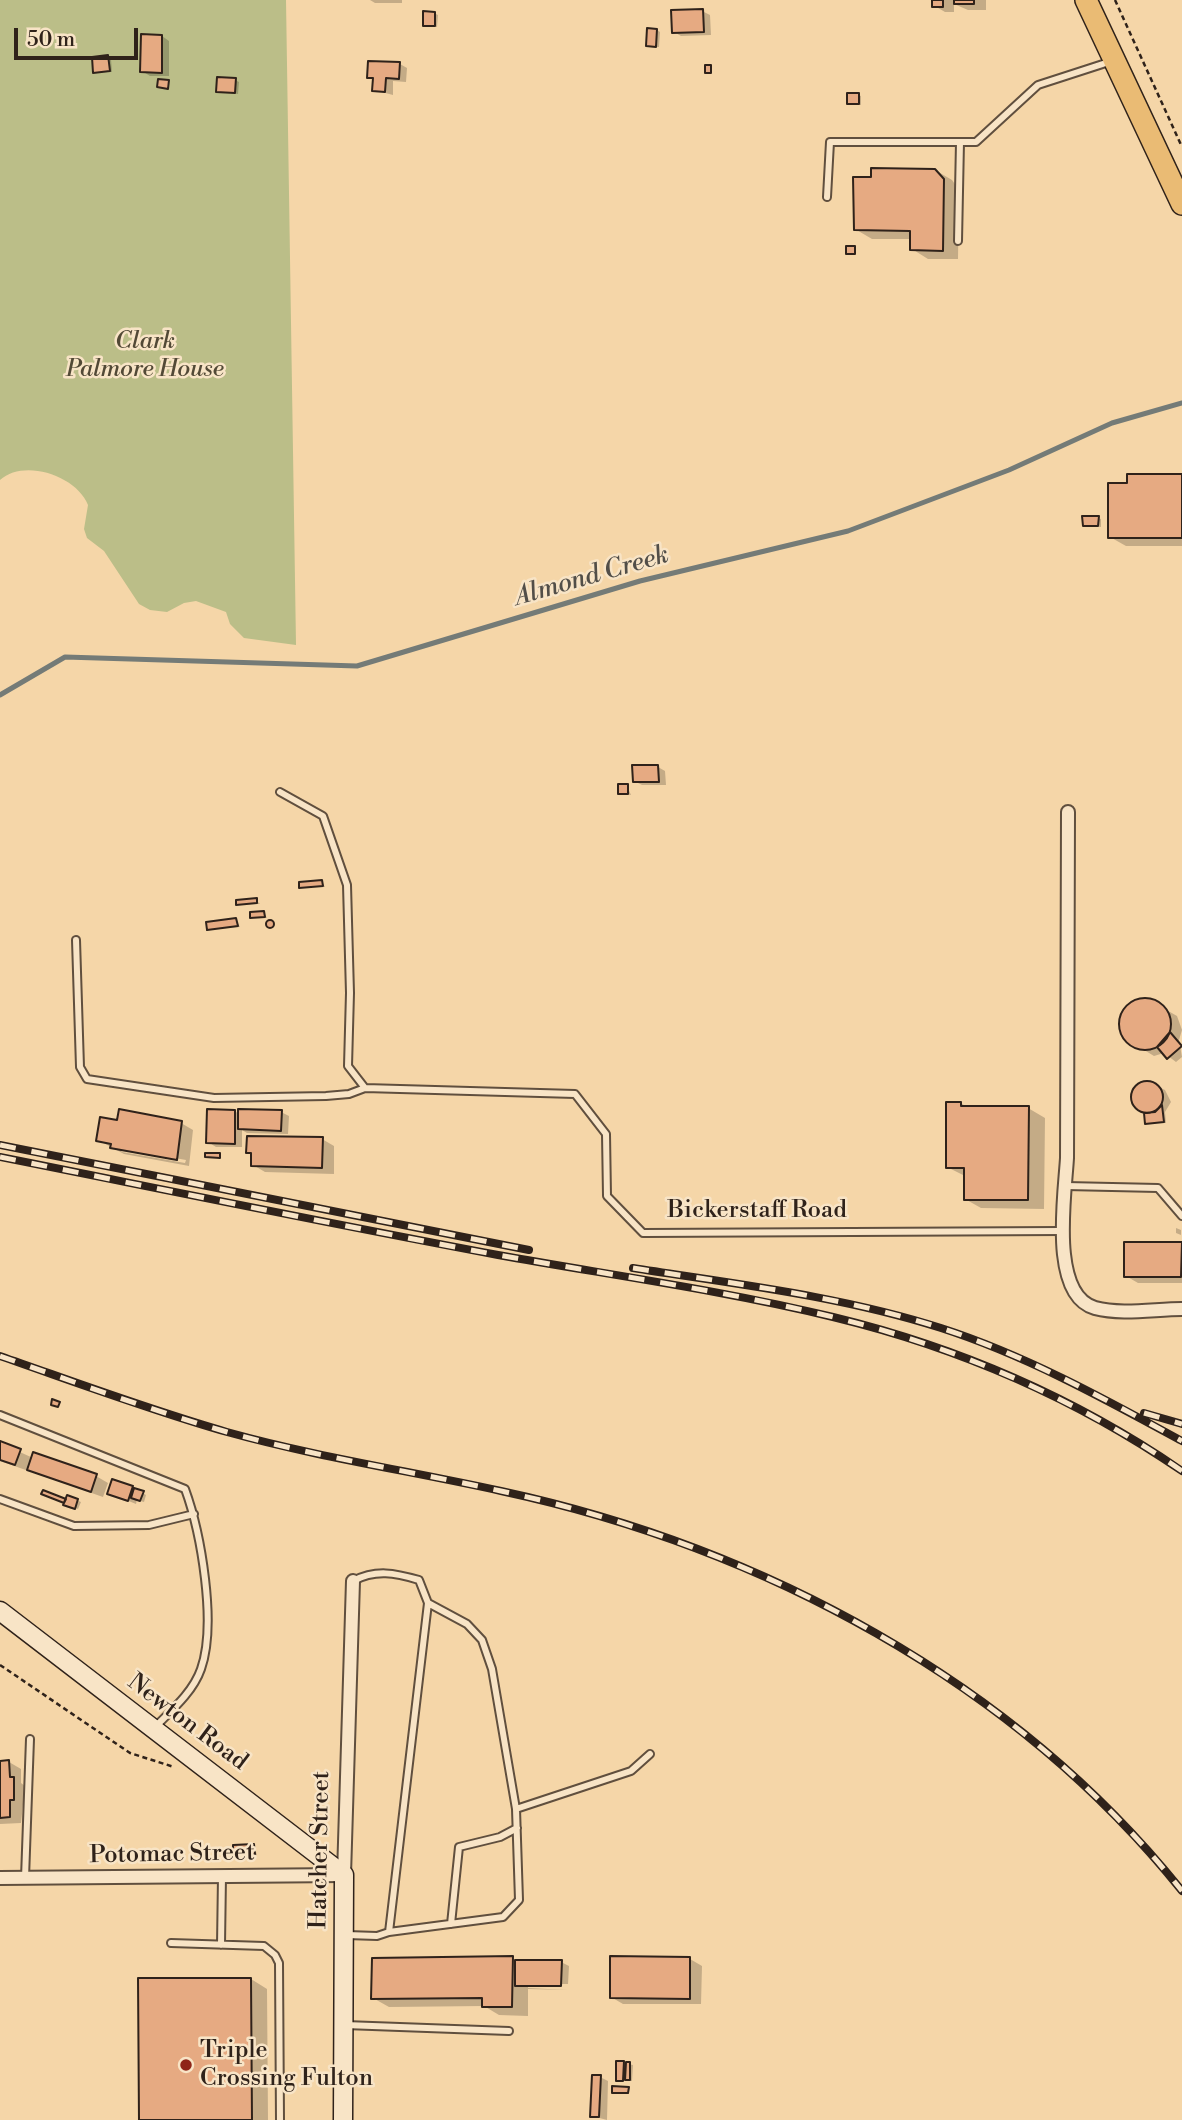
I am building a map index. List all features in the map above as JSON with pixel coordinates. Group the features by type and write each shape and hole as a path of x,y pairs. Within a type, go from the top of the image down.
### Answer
{"main road":[{"path":"1086,0 1182,204"}],"street":[{"path":"1068,812 1064,1231 1068,1282 1075,1295 1085,1304 1096,1308 1182,1309"},
{"name":"Hatcher Street","path":"343,2120 344,1875 353,1581"},
{"name":"Newton Road","path":"0,1611 344,1875"},
{"name":"Potomac Street","path":"0,1878 344,1875"}],"lane":[{"path":"827,197 830,142 976,142 1038,85 1114,60"},
{"path":"958,241 960,142"},
{"path":"76,940 80,1067 87,1079 214,1098 326,1097 349,1094 365,1088 348,1066 350,993 347,885 323,816 280,792"},
{"name":"Bickerstaff Road","path":"365,1088 575,1094 606,1134 607,1196 643,1233 1064,1231"},
{"path":"1066,1186 1158,1188 1182,1216"},
{"path":"0,1415 185,1489 194,1514 205,1577 206,1643 202,1668 179,1702 153,1728"},
{"path":"0,1499 74,1526 149,1525 194,1514"},
{"path":"353,1581 369,1573 397,1574 419,1580 428,1602 389,1932"},
{"path":"344,1935 377,1936 389,1932 503,1917 519,1900 516,1809 492,1669 482,1640 467,1623 428,1602"},
{"path":"24,1878 30,1739"},
{"path":"516,1809 631,1771 650,1754"},
{"path":"451,1923 459,1847 500,1837 517,1828"},
{"path":"221,1945 222,1875"},
{"path":"171,1943 264,1946 275,1955 279,1962 280,2120"},
{"path":"343,2025 509,2031"}],"path":[{"path":"1115,0 1182,147"},
{"path":"0,1665 130,1754 177,1768"}],"green space":[{"name":"Clark Palmore House","path":"0,0 286,0 296,645 244,638 230,624 226,612 196,601 184,603 167,612 150,610 139,604 104,551 87,538 84,529 88,505 73,486 49,473 35,471 10,474 0,480"}],"building":[{"path":"932,0 943,0 943,7 932,7"},
{"path":"954,0 974,0 974,4 954,4"},
{"path":"703,9 704,32 672,33 671,10"},
{"path":"423,11 435,12 435,26 423,26"},
{"path":"647,28 657,29 656,47 646,46"},
{"path":"141,34 162,35 162,73 140,72"},
{"path":"108,55 110,71 93,73 92,57"},
{"path":"368,61 400,62 399,79 386,78 385,92 372,91 373,78 367,78"},
{"path":"705,65 711,65 711,73 705,73"},
{"path":"217,77 236,78 235,93 216,92"},
{"path":"158,79 169,80 168,89 157,87"},
{"path":"847,93 859,93 859,104 847,104"},
{"path":"871,168 935,169 944,179 943,251 910,250 910,231 854,230 853,177 871,177"},
{"path":"846,246 855,246 855,254 846,254"},
{"path":"1127,474 1182,474 1182,538 1108,538 1108,483 1127,483"},
{"path":"1082,516 1099,516 1098,526 1083,526"},
{"path":"632,765 658,765 659,782 633,782"},
{"path":"618,784 628,784 628,794 618,794"},
{"path":"322,880 323,886 299,888 299,882"},
{"path":"257,898 257,903 236,905 236,900"},
{"path":"264,911 265,917 250,918 250,912"},
{"path":"236,918 238,926 207,930 206,922"},
{"path":"270,920 274,924 270,928 266,924"},
{"path":"1145,998 1164,1005 1171,1024 1164,1043 1145,1050 1126,1043 1119,1024 1126,1005"},
{"path":"1170,1032 1182,1046 1167,1059 1157,1047"},
{"path":"1147,1081 1159,1085 1163,1097 1159,1109 1147,1113 1135,1109 1131,1097 1135,1085"},
{"path":"946,1102 961,1102 961,1106 1029,1106 1028,1200 964,1200 964,1168 946,1168"},
{"path":"1162,1105 1164,1122 1145,1124 1144,1113 1155,1112"},
{"path":"119,1109 182,1121 177,1160 110,1148 111,1144 96,1141 100,1117 117,1120"},
{"path":"207,1109 235,1110 235,1144 206,1143"},
{"path":"238,1109 282,1110 281,1131 238,1129"},
{"path":"247,1136 323,1137 322,1168 251,1166 251,1153 246,1153"},
{"path":"205,1153 220,1153 220,1158 205,1157"},
{"path":"1124,1242 1182,1242 1181,1277 1124,1277"},
{"path":"52,1399 60,1402 58,1407 51,1405"},
{"path":"0,1441 21,1449 15,1465 0,1460"},
{"path":"33,1452 97,1474 91,1492 27,1470"},
{"path":"112,1479 133,1486 128,1501 107,1494"},
{"path":"134,1488 144,1491 140,1501 131,1498"},
{"path":"43,1490 66,1499 64,1503 41,1494"},
{"path":"67,1495 78,1499 75,1509 63,1505"},
{"path":"9,1760 10,1777 14,1777 14,1800 10,1800 10,1817 0,1818 0,1761"},
{"path":"254,1844 255,1854 233,1855 233,1845"},
{"path":"513,1956 512,2007 482,2007 482,1998 371,1999 372,1958"},
{"path":"610,1956 690,1957 690,1999 610,1998"},
{"path":"515,1960 562,1960 561,1986 515,1986"},
{"path":"138,1978 251,1978 252,2120 139,2120"},
{"path":"616,2061 624,2061 623,2081 616,2081"},
{"path":"626,2062 630,2062 630,2080 625,2080"},
{"path":"592,2075 601,2075 599,2117 590,2117"},
{"path":"612,2086 629,2087 628,2093 612,2093"}],"waterway":[{"name":"Almond Creek","path":"0,695 65,657 357,666 640,581 848,531 1009,470 1112,423 1182,403"}],"railway":[{"path":"0,1145 529,1250"},
{"path":"0,1157 498,1255 750,1299 879,1329 1015,1378 1101,1421 1182,1471"},
{"path":"633,1268 827,1299 941,1328 1034,1365 1182,1441"},
{"path":"0,1356 227,1432 501,1491 598,1516 693,1548 786,1587 876,1633 961,1687 1041,1748 1115,1816 1182,1891"},
{"path":"1144,1413 1182,1424"}],"place":[{"name":"Triple Crossing Fulton","path":"186,2065"}]}
